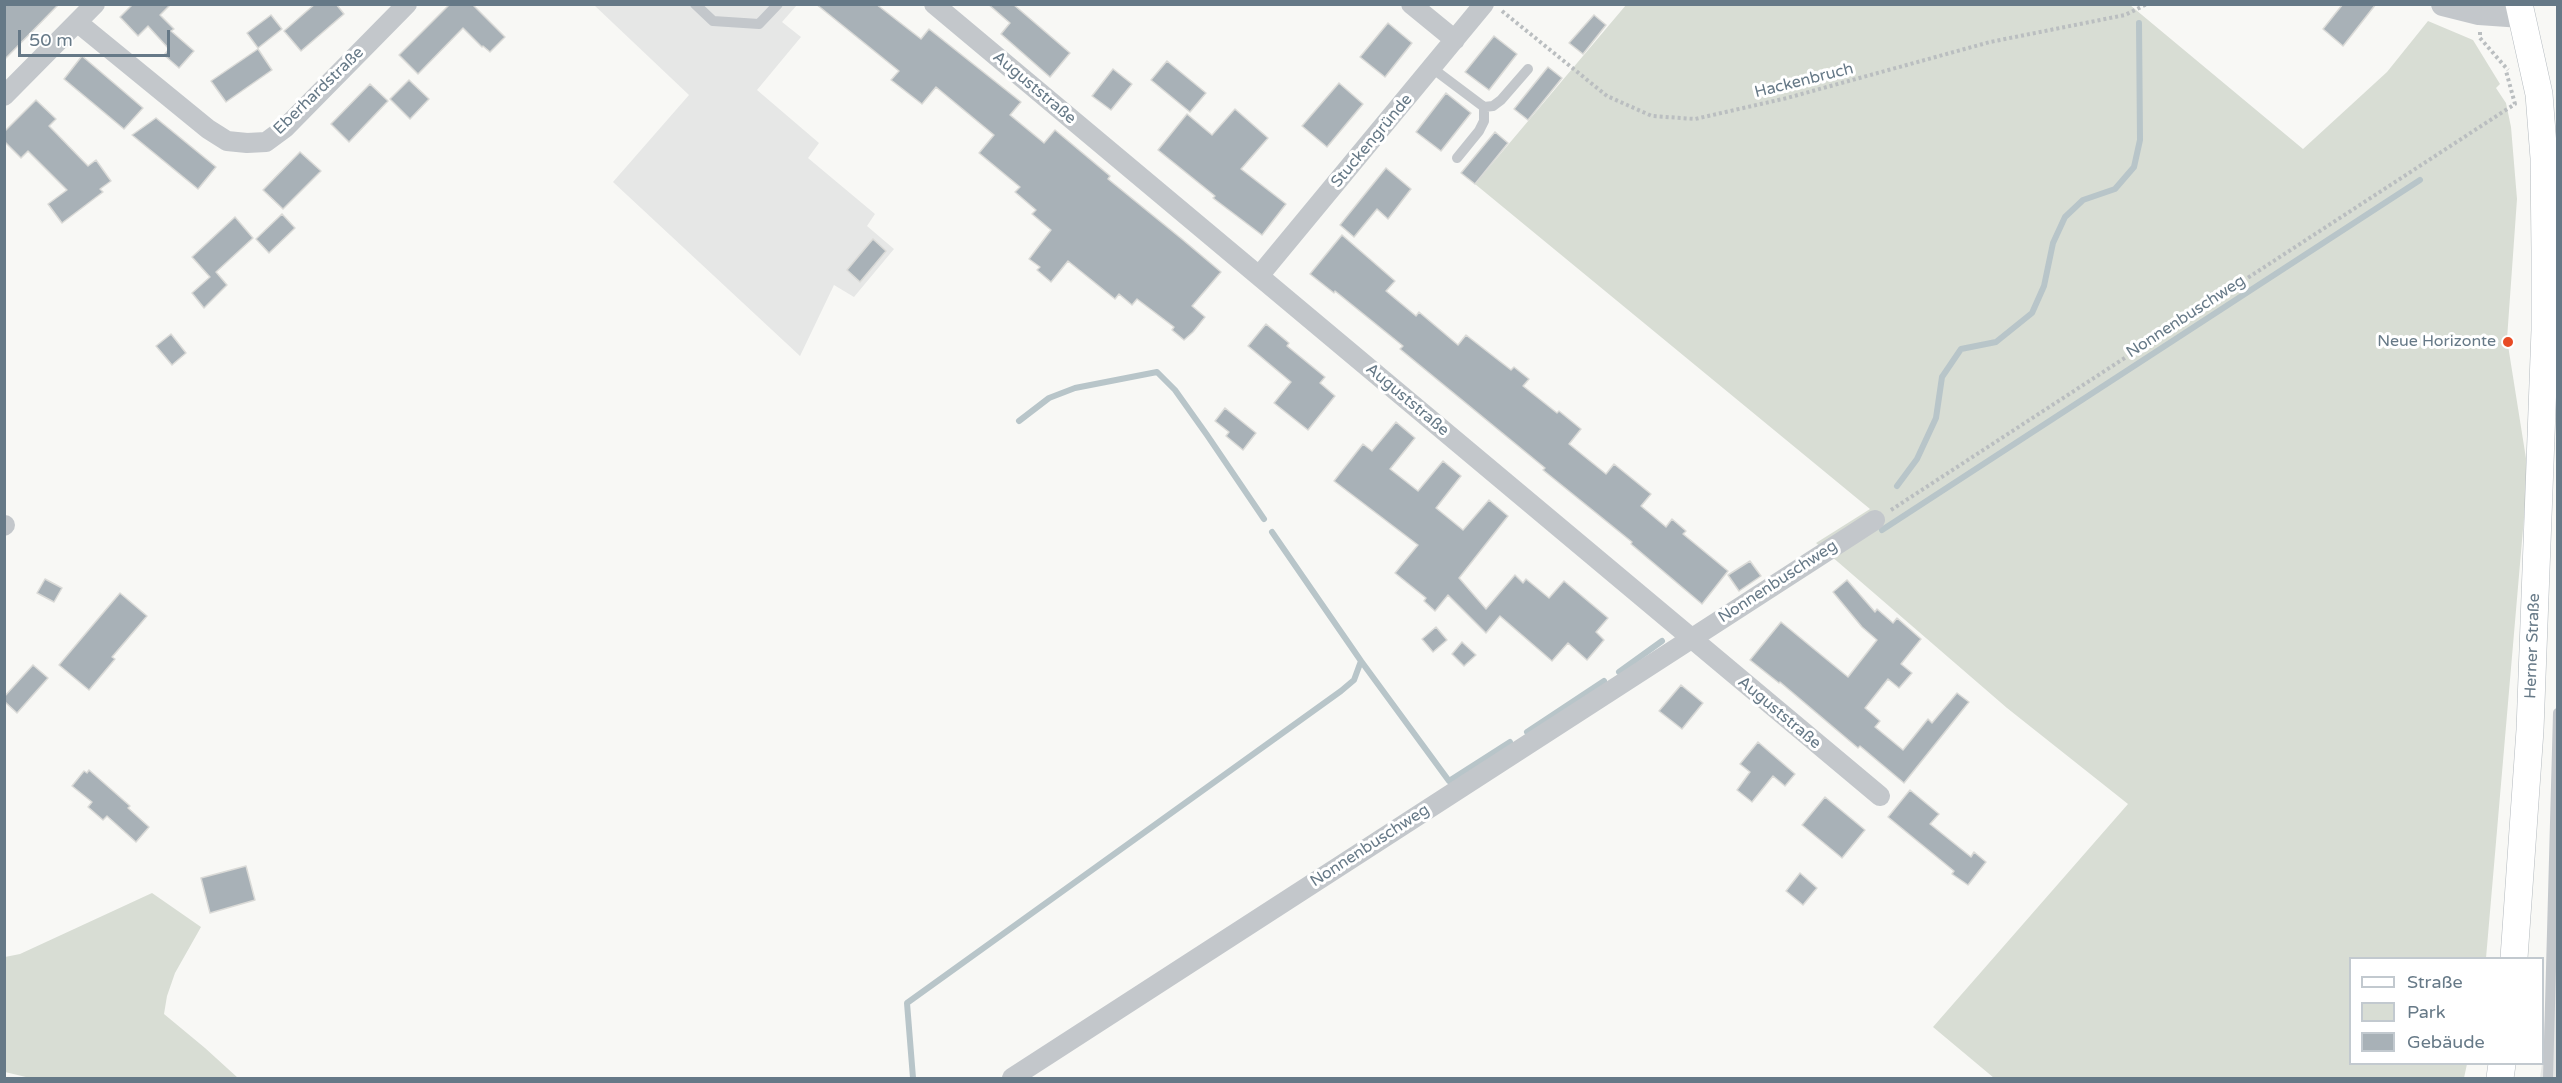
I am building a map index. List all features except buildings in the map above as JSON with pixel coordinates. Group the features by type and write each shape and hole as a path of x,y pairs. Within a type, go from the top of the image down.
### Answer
{"main road":[{"name":"Herner Straße","path":"2514,957 2530,730 2551,333 2539,94 2521,10"}],"street":[{"path":"4,96 95,4"},
{"name":"Eberhardstraße","path":"77,22 208,129 227,141 248,143 266,142 285,128 407,4"},
{"name":"Auguststraße","path":"934,4 1880,796"},
{"path":"1411,4 1455,40"},
{"name":"Stuckengründe","path":"1259,276 1484,4"},
{"path":"2443,4 2479,13 2521,10"},
{"name":"Nonnenbuschweg","path":"1012,1078 1875,520"}],"lane":[{"path":"695,4 713,21 759,24 778,4"},
{"path":"1431,68 1484,107 1493,106 1528,69"},
{"path":"1457,159 1479,131 1484,121 1484,107"},
{"path":"2551,333 2558,358"},
{"path":"2548,1078 2558,713"}],"path":[{"name":"Hackenbruch","path":"1495,4 1606,96 1652,116 1695,119 1787,98 1990,42 2125,15 2147,4"},
{"name":"Nonnenbuschweg","path":"1875,520 2515,104 2506,71"}],"shaded area":[{"path":"594,5 797,5 782,22 801,37 757,90 819,143 808,158 875,214 867,226 894,249 854,297 834,285 800,356 613,182 689,95"},
{"path":"2557,837 2557,1078 2540,1078 2542,1065 2544,1065"}],"green space":[{"path":"1626,5 2130,5 2303,149 2387,72 2428,21 2473,40 2500,84 2496,88 2506,103 2511,127 2517,199 2507,339 2528,471 2486,957 2349,957 2349,1065 2467,1065 2464,1078 1994,1078 1933,1027 2128,804 2007,708 1816,543 1870,509 1475,184"},
{"path":"152,893 201,927 175,973 164,1014 238,1078 30,1078 5,1072 5,957 20,954"}],"waterway":[{"path":"1897,486 1917,459 1936,418 1942,377 1961,349 1996,342 2032,313 2044,286 2053,243 2065,217 2083,200 2115,189 2134,167 2140,140 2139,23"},
{"path":"1882,530 2420,180"},
{"path":"1019,421 1049,398 1075,388 1157,372 1175,390 1264,519"},
{"path":"1272,532 1361,661 1449,781 1510,742"},
{"path":"1619,672 1662,641"},
{"path":"913,1078 907,1003 1341,691 1354,680 1361,661"},
{"path":"1527,732 1604,681"}],"place":[{"name":"Neue Horizonte","path":"2508,342"}]}
